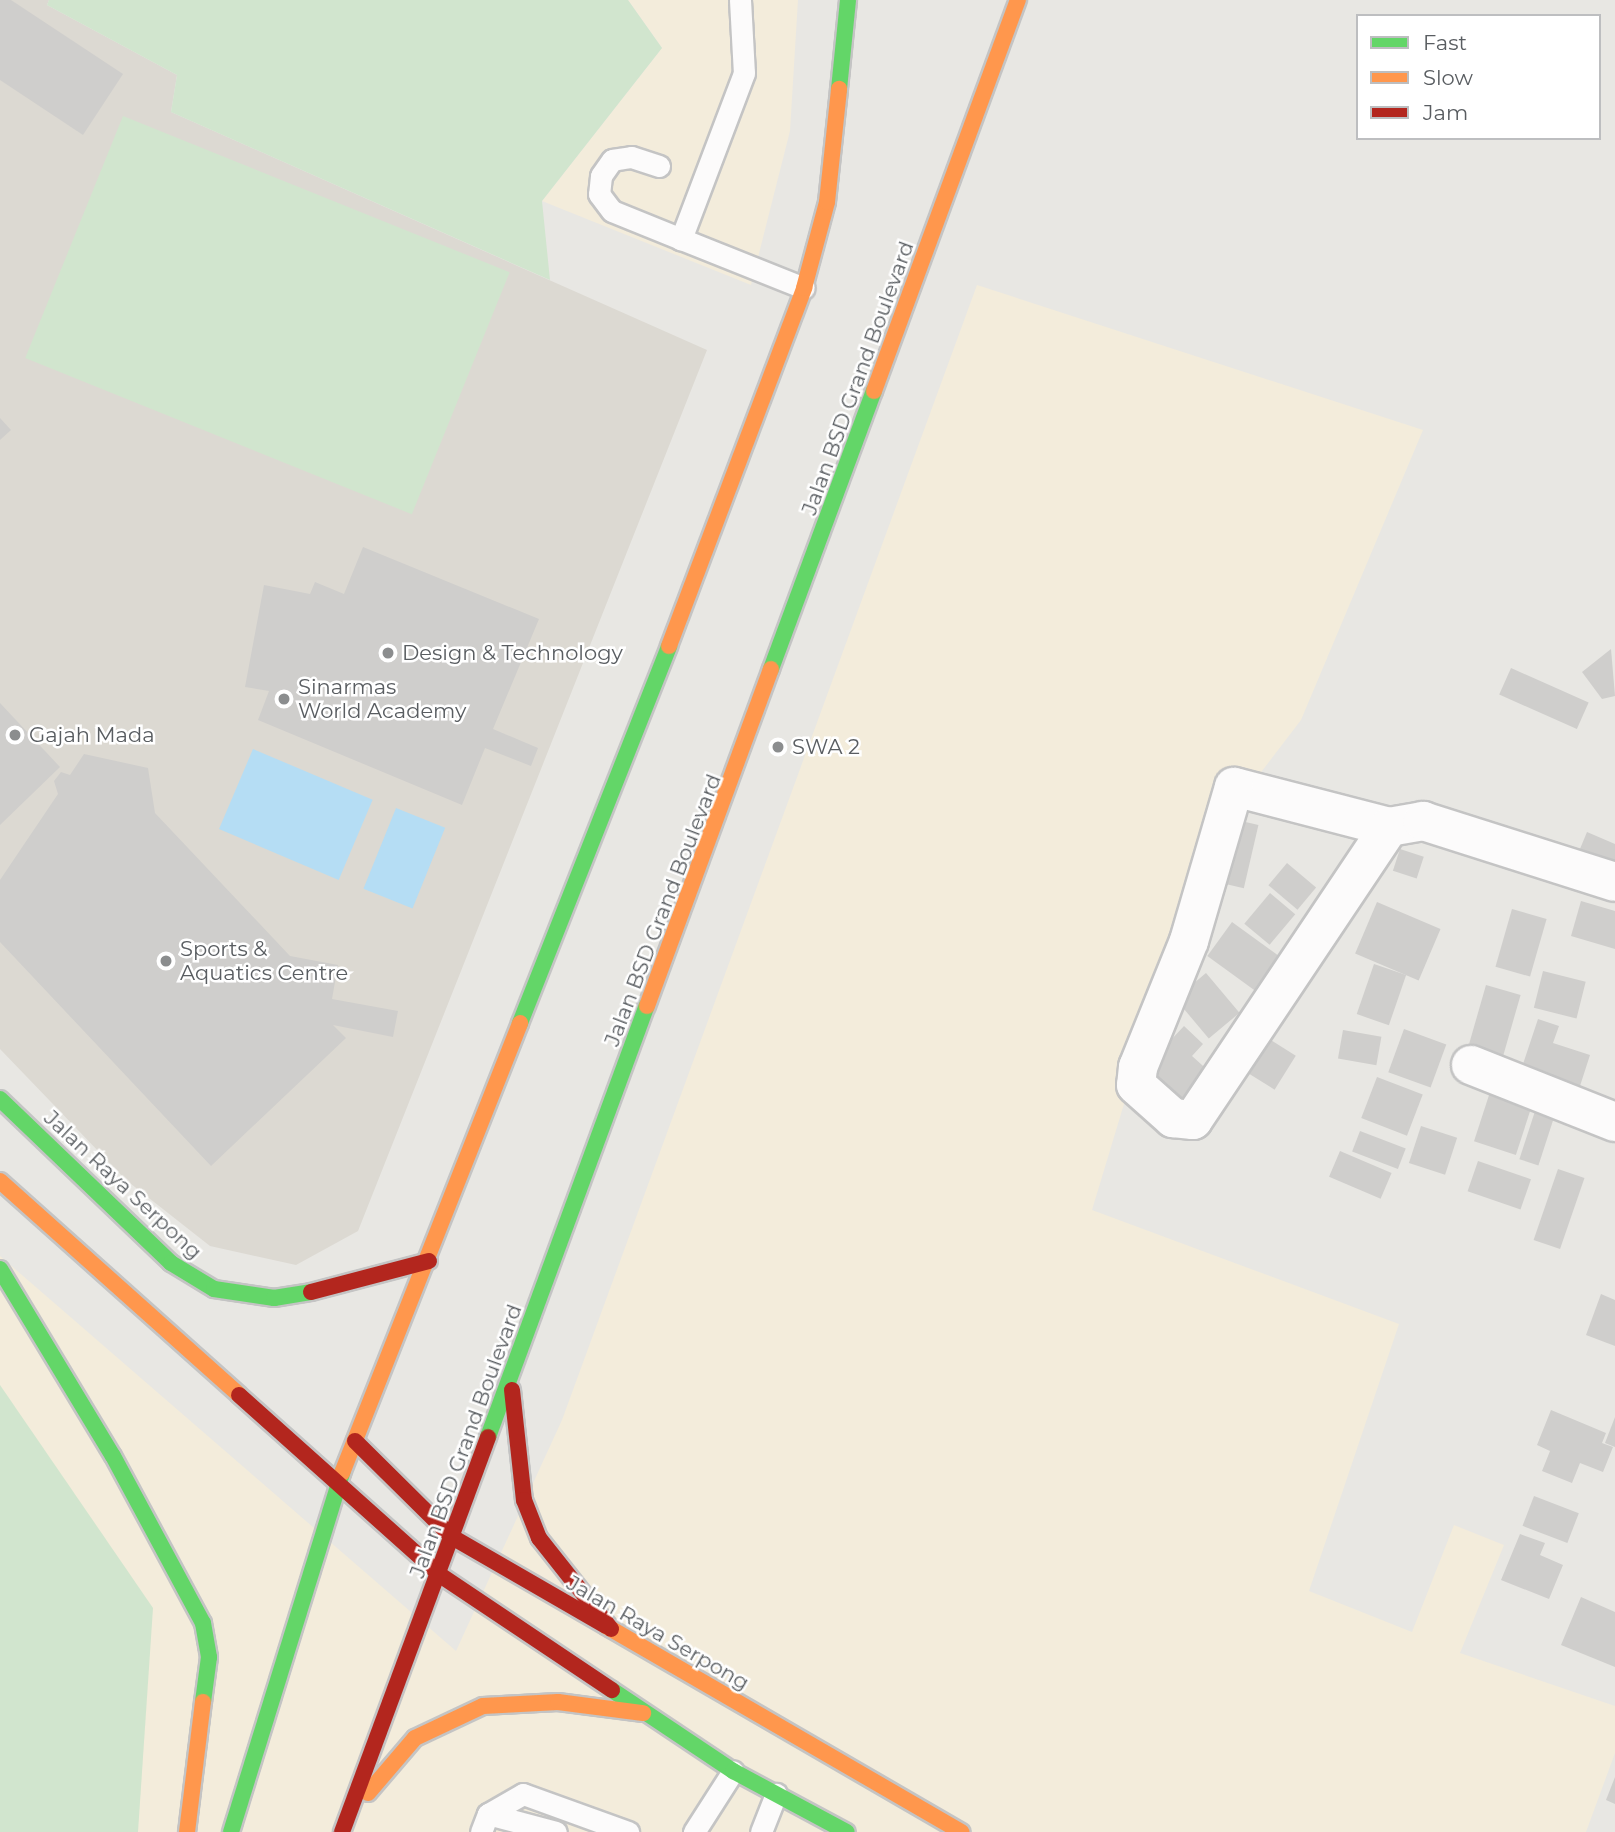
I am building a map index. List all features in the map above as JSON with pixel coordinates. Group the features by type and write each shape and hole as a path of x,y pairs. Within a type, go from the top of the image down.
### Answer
{"main road":[{"path":"231,1832 339,1480 429,1261 763,410 804,289 827,202 848,0"},
{"name":"Jalan BSD Grand Boulevard","path":"344,1826 440,1575 1018,0"},
{"name":"Jalan Raya Serpong","path":"0,1099 171,1262 214,1289 274,1298 366,1282 429,1261"},
{"path":"0,1181 117,1291 339,1480 440,1575 733,1771 847,1832"},
{"path":"0,1269 113,1456 203,1623 209,1657 187,1832"},
{"path":"511,1377 524,1500 558,1566 611,1629"},
{"name":"Jalan Raya Serpong","path":"355,1441 452,1537 961,1832"},
{"path":"344,1826 400,1752 453,1715 506,1702 643,1713"}],"street":[{"path":"1390,827 1193,1120 1173,1118 1136,1085 1138,1067 1189,940 1234,787 1390,827 1423,821 1615,882"},
{"path":"1471,1065 1615,1122"}],"lane":[{"path":"681,239 744,74 740,0"},
{"path":"659,166 631,157 612,160 601,176 599,194 612,211 804,289"},
{"path":"695,1832 733,1771"},
{"path":"485,1823 523,1794 628,1832"},
{"path":"761,1832 776,1794"},
{"path":"485,1823 556,1832"}],"shaded area":[{"name":"Sinarmas World Academy","path":"0,0 49,0 47,5 177,75 171,112 707,350 358,1231 296,1265 210,1246 126,1180 0,1049"},
{"path":"628,0 798,0 790,131 751,285 542,201 662,48"},
{"path":"977,285 1423,430 1301,720 1200,852 1092,1210 1399,1324 1309,1591 1412,1632 1454,1525 1504,1545 1460,1653 1615,1706 1615,1753 1586,1832 0,1832 0,1256 456,1651 562,1420"}],"green space":[{"path":"49,0 628,0 662,48 542,201 550,280 171,112 177,75 47,5"},
{"path":"123,116 510,272 412,514 25,358"},
{"path":"0,1385 153,1608 138,1832 0,1832"}],"water":[{"path":"253,749 373,800 339,880 219,829"},
{"path":"396,808 445,828 413,909 363,889"}],"building":[{"path":"0,0 11,0 123,74 83,135 0,80"},
{"path":"0,418 11,430 0,440"},
{"name":"Design & Technology","path":"363,547 539,619 493,729 538,748 531,766 485,748 462,805 258,720 269,691 245,687 264,585 310,594 315,582 344,594"},
{"path":"1611,649 1615,696 1602,699 1582,672"},
{"path":"1511,668 1589,703 1577,729 1499,694"},
{"name":"Gajah Mada","path":"0,703 60,767 0,825"},
{"name":"Sports & Aquatics Centre","path":"84,754 148,768 155,813 290,956 338,965 332,999 398,1011 393,1037 333,1025 346,1038 211,1166 0,942 0,880 58,794 54,781 61,772 70,775"},
{"path":"1237,820 1258,825 1244,888 1222,883"},
{"path":"1587,832 1615,844 1615,878 1575,861"},
{"path":"1400,849 1424,857 1417,879 1393,871"},
{"path":"1287,863 1316,887 1297,910 1268,885"},
{"path":"1270,893 1295,914 1270,945 1244,924"},
{"path":"1581,901 1615,911 1615,949 1571,936"},
{"path":"1377,902 1441,929 1419,981 1355,954"},
{"path":"1512,909 1547,919 1530,977 1495,967"},
{"path":"1232,922 1285,961 1261,995 1207,956"},
{"path":"1374,964 1406,975 1389,1025 1357,1014"},
{"path":"1543,971 1586,982 1576,1019 1534,1008"},
{"path":"1206,973 1239,1013 1209,1039 1175,999"},
{"path":"1486,985 1521,995 1501,1063 1466,1053"},
{"path":"1538,1019 1559,1026 1553,1043 1590,1055 1580,1086 1522,1067"},
{"path":"1184,1026 1203,1044 1192,1056 1212,1074 1179,1109 1140,1073"},
{"path":"1404,1029 1446,1044 1431,1088 1388,1072"},
{"path":"1343,1030 1381,1037 1376,1065 1338,1059"},
{"path":"1261,1034 1296,1056 1275,1090 1240,1068"},
{"path":"1377,1077 1423,1095 1407,1136 1361,1118"},
{"path":"1491,1089 1533,1103 1516,1155 1474,1141"},
{"path":"1537,1105 1556,1111 1538,1165 1519,1159"},
{"path":"1421,1126 1457,1138 1445,1175 1409,1163"},
{"path":"1360,1131 1406,1149 1398,1169 1352,1152"},
{"path":"1340,1151 1392,1173 1381,1199 1329,1177"},
{"path":"1478,1161 1531,1179 1521,1209 1468,1191"},
{"path":"1558,1169 1584,1178 1560,1249 1534,1240"},
{"path":"1601,1294 1615,1300 1615,1346 1586,1335"},
{"path":"1551,1410 1606,1433 1602,1443 1613,1447 1603,1472 1580,1463 1572,1483 1542,1471 1550,1451 1537,1445"},
{"path":"1615,1417 1615,1447 1605,1443"},
{"path":"1534,1496 1579,1513 1567,1543 1523,1526"},
{"path":"1520,1534 1545,1543 1540,1555 1563,1565 1549,1599 1501,1580"},
{"path":"1581,1597 1615,1612 1615,1667 1561,1645"},
{"path":"1615,1777 1615,1804 1606,1800"}],"traffic: fast":[{"path":"839,89 848,0"},
{"path":"771,669 874,391"},
{"path":"520,1023 669,646"},
{"path":"488,1437 647,1006"},
{"path":"0,1099 171,1263 214,1289 274,1298 311,1292"},
{"path":"0,1269 113,1456 203,1623 209,1657 203,1702"},
{"path":"231,1832 342,1473"},
{"path":"612,1690 733,1771 847,1832"}],"traffic: slow":[{"path":"874,391 1018,0"},
{"path":"669,646 804,288 827,202 839,89"},
{"path":"647,1006 771,669"},
{"path":"342,1473 520,1023"},
{"path":"0,1181 239,1395"},
{"path":"606,1626 962,1832"},
{"path":"187,1832 203,1702"},
{"path":"368,1793 415,1738 483,1706 558,1702 643,1713"}],"traffic: jam":[{"path":"311,1292 429,1261"},
{"path":"512,1390 524,1500 539,1538 611,1629"},
{"path":"239,1395 440,1575 612,1690"},
{"path":"342,1832 488,1437"},
{"path":"355,1441 452,1537 606,1626"}],"place":[{"name":"Design & Technology","path":"388,653"},
{"name":"Sinarmas World Academy","path":"284,699"},
{"name":"Gajah Mada","path":"15,735"},
{"name":"SWA 2","path":"778,747"},
{"name":"Sports & Aquatics Centre","path":"166,961"}]}
